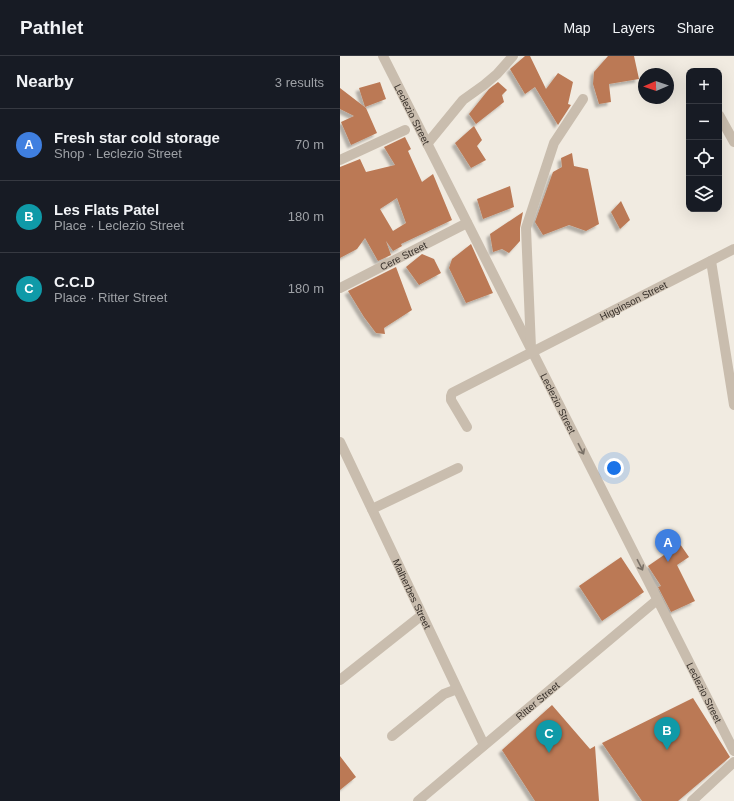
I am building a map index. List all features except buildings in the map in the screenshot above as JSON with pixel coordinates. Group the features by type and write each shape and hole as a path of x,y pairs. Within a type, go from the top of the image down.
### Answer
{"street":[{"name":"Leclezio Street","path":"383,56 734,750"},
{"path":"427,144 463,100 497,74 513,56"},
{"path":"532,352 526,228 554,143 583,99"},
{"path":"722,120 734,142"},
{"path":"340,160 405,130"},
{"name":"Cere Street","path":"340,288 467,223"},
{"name":"Higginson Street","path":"467,427 451,400 452,393 734,249"},
{"path":"711,261 734,405"},
{"name":"Malherbes Street","path":"340,444 484,745"},
{"path":"372,510 458,468"},
{"name":"Ritter Street","path":"418,801 657,600"},
{"path":"340,680 422,616"},
{"path":"392,736 444,694 457,689"},
{"path":"692,801 734,762"}],"place":[{"name":"Fresh star cold storage","path":"668,562"},
{"name":"Les Flats Patel","path":"667,750"},
{"name":"C.C.D","path":"549,753"}]}
